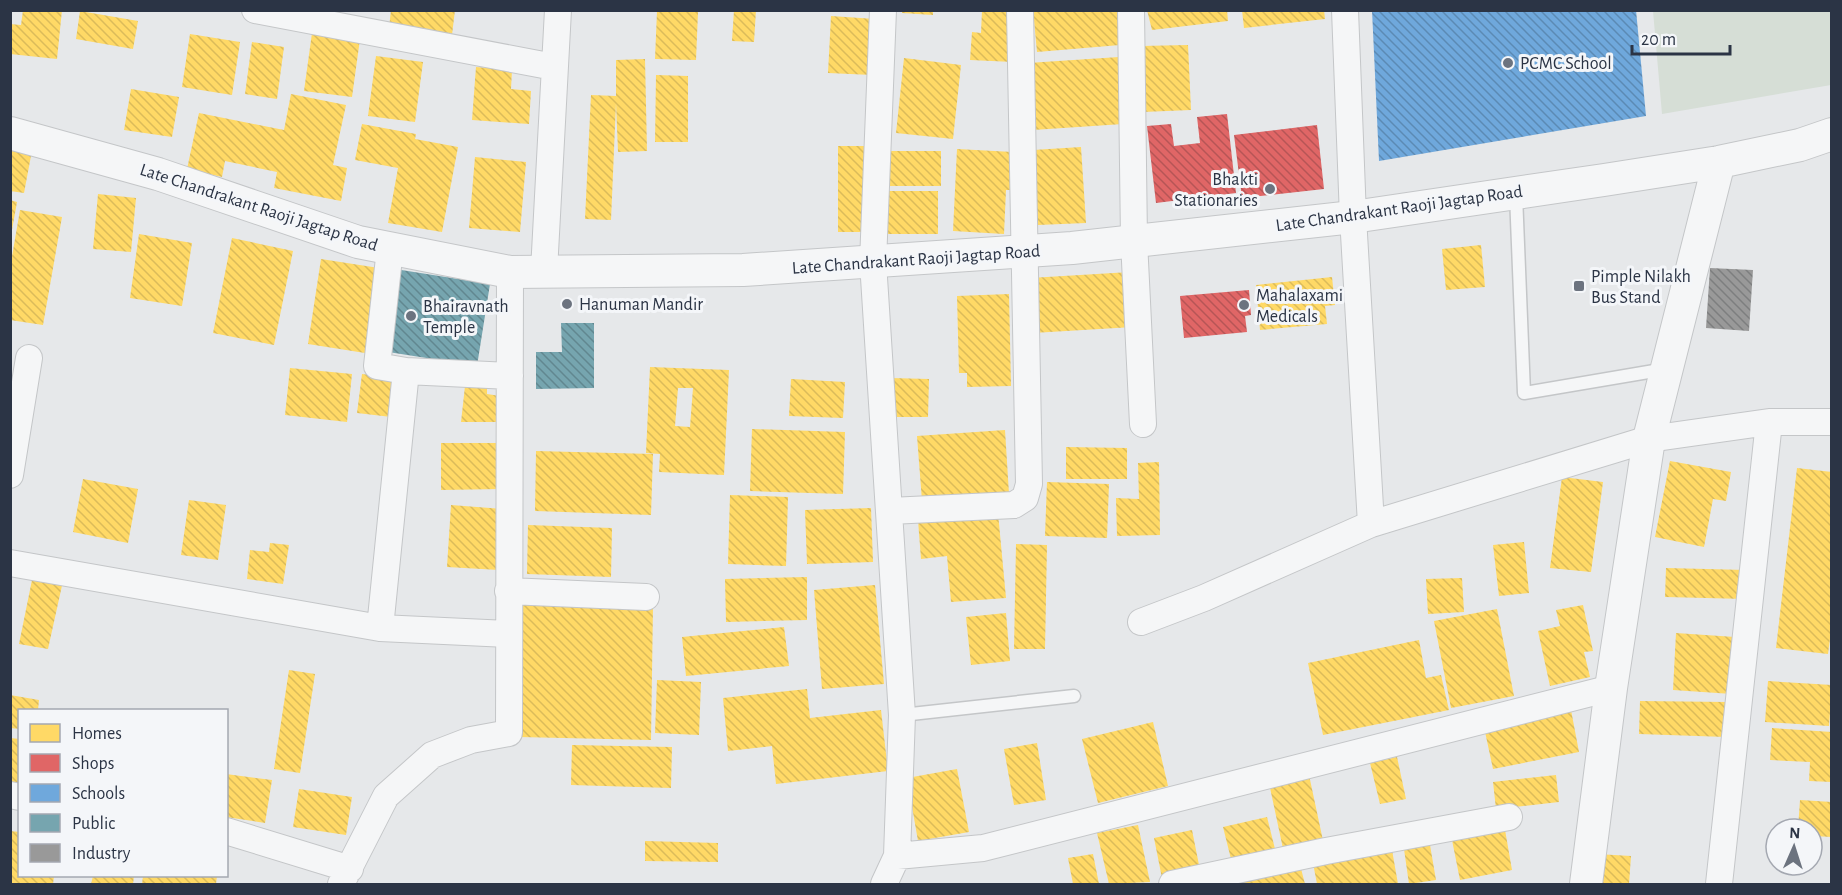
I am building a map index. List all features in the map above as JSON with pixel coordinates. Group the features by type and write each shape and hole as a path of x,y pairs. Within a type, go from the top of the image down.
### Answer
{"street":[{"path":"255,10 554,68"},
{"path":"543,271 558,10"},
{"path":"883,10 873,261 902,715 897,856 884,885"},
{"path":"890,512 1014,505 1025,498 1029,484 1020,10"},
{"path":"1131,10 1134,241 1143,424"},
{"path":"1345,10 1353,217 1371,524"},
{"name":"Late Chandrakant Raoji Jagtap Road","path":"10,133 158,174 358,242 510,272 743,270 1024,252 1134,241 1353,217 1719,162 1800,145 1832,134"},
{"path":"1586,885 1611,688 1649,439 1719,162"},
{"path":"390,249 377,366 406,371 510,376"},
{"path":"228,832 346,877 387,796 432,755 471,740 509,734 510,272"},
{"path":"10,475 29,358"},
{"path":"380,628 406,371"},
{"path":"1141,622 1204,598 1371,524 1649,439 1769,422 1832,422"},
{"path":"1719,885 1769,422"},
{"path":"10,563 380,628 508,634"},
{"path":"508,591 646,597"},
{"path":"897,856 982,848 1611,688"},
{"path":"1173,885 1326,851 1509,817"}],"lane":[{"path":"1516,193 1524,393 1667,369"},
{"path":"902,715 1074,696"}],"shaded area":[{"path":"1653,11 1831,11 1831,85 1662,114"}],"building: Homes":[{"path":"23,10 62,10 57,59 10,54 10,24 21,25"},
{"path":"391,10 455,10 452,35 389,28"},
{"path":"734,10 756,10 754,42 732,41"},
{"path":"902,10 933,10 933,15 902,13"},
{"path":"982,10 1016,10 1013,62 970,60 972,32 981,33"},
{"path":"1033,10 1117,10 1120,45 1037,52"},
{"path":"1147,10 1227,10 1228,21 1152,30"},
{"path":"1242,10 1324,10 1325,19 1244,28"},
{"path":"80,11 138,21 133,49 76,39"},
{"path":"657,11 698,12 696,60 655,59"},
{"path":"831,16 875,19 872,75 828,73"},
{"path":"312,33 360,39 352,97 304,91"},
{"path":"190,34 240,42 232,95 182,87"},
{"path":"252,42 284,47 277,99 245,94"},
{"path":"1188,45 1191,110 1143,112 1141,46"},
{"path":"376,56 423,62 415,122 368,116"},
{"path":"1119,57 1123,124 1033,130 1028,63"},
{"path":"904,58 961,65 953,139 896,133"},
{"path":"645,59 647,151 618,152 616,103 611,220 585,219 591,95 616,96 616,60"},
{"path":"476,67 512,70 511,89 531,91 529,124 472,120"},
{"path":"656,75 688,76 688,142 655,142"},
{"path":"131,89 179,97 172,137 124,130"},
{"path":"291,94 346,105 333,165 347,168 341,201 274,188 277,172 225,161 222,177 187,169 199,113 284,130"},
{"path":"362,124 416,134 415,139 458,147 442,232 388,223 398,168 355,160"},
{"path":"10,136 34,140 24,193 10,191"},
{"path":"838,146 867,146 867,232 838,232"},
{"path":"1081,147 1086,223 1038,225 1033,150"},
{"path":"957,149 1013,152 1011,190 1006,190 1004,234 953,231"},
{"path":"884,151 941,151 941,186 884,186"},
{"path":"475,157 526,162 520,232 469,228"},
{"path":"886,191 938,191 938,234 885,234"},
{"path":"98,194 136,198 131,252 93,249"},
{"path":"10,200 17,202 12,230 10,230"},
{"path":"20,210 62,217 43,325 10,320 10,268"},
{"path":"139,234 192,243 182,306 130,298"},
{"path":"232,238 293,251 274,345 213,333"},
{"path":"1481,245 1485,287 1446,290 1442,249"},
{"path":"321,259 379,268 365,353 308,344"},
{"path":"1130,272 1133,327 1033,333 1030,278"},
{"path":"1332,277 1335,305 1325,306 1327,324 1260,330 1256,285"},
{"path":"1009,294 1011,386 967,387 967,373 959,373 957,296"},
{"path":"650,367 729,370 724,475 659,472 660,454 646,453","holes":["678,388 693,388 690,427 675,426"]},
{"path":"290,368 352,374 347,422 285,415"},
{"path":"362,374 405,379 400,418 357,413"},
{"path":"891,378 929,379 928,417 890,417"},
{"path":"791,379 845,382 843,418 789,416"},
{"path":"465,386 487,387 487,394 500,396 499,422 461,422"},
{"path":"752,429 845,432 843,494 750,491"},
{"path":"1005,430 1009,494 922,501 917,436"},
{"path":"441,443 502,443 502,489 441,490"},
{"path":"1066,447 1127,448 1127,479 1066,479"},
{"path":"536,451 653,454 651,515 535,511"},
{"path":"1670,461 1731,472 1726,501 1713,499 1704,547 1655,537"},
{"path":"1159,462 1160,535 1117,536 1116,498 1139,499 1138,463"},
{"path":"1797,468 1832,472 1832,624 1828,654 1776,648"},
{"path":"1562,477 1603,482 1591,572 1550,568"},
{"path":"83,479 138,489 128,543 73,532"},
{"path":"1047,482 1109,484 1107,538 1045,536"},
{"path":"730,495 788,497 786,566 728,564"},
{"path":"189,500 226,505 218,560 181,555"},
{"path":"451,505 503,509 499,570 447,567"},
{"path":"871,508 873,562 807,564 805,510"},
{"path":"998,513 1006,598 951,602 947,556 921,559 918,520"},
{"path":"528,525 612,528 611,577 527,574"},
{"path":"1524,542 1529,593 1499,596 1493,545"},
{"path":"270,543 289,545 283,584 247,579 250,550 269,552"},
{"path":"1016,544 1047,545 1045,649 1014,649"},
{"path":"1666,568 1747,570 1746,599 1665,597"},
{"path":"33,575 63,581 48,649 19,644"},
{"path":"807,577 807,620 726,622 725,579"},
{"path":"1462,578 1464,612 1428,614 1426,579"},
{"path":"875,585 884,684 822,689 814,590"},
{"path":"522,604 653,607 651,740 519,737"},
{"path":"1583,605 1593,651 1584,652 1590,677 1550,686 1538,631 1560,626 1556,610"},
{"path":"1497,609 1514,696 1451,708 1434,621"},
{"path":"1006,613 1010,661 971,665 966,617"},
{"path":"784,627 789,666 686,676 682,637"},
{"path":"1676,633 1735,637 1732,694 1673,690"},
{"path":"1419,640 1426,678 1441,675 1449,710 1323,735 1308,663"},
{"path":"289,670 315,674 300,773 274,769"},
{"path":"657,680 701,682 699,735 655,733"},
{"path":"1768,681 1832,685 1829,726 1765,722"},
{"path":"807,689 810,718 881,710 888,771 776,784 772,746 728,751 723,698"},
{"path":"10,695 39,700 38,709 18,709 18,729 10,728"},
{"path":"1640,701 1727,702 1726,737 1639,734"},
{"path":"1571,710 1579,752 1493,769 1484,727"},
{"path":"1153,722 1168,786 1098,803 1082,739"},
{"path":"1772,728 1832,732 1832,782 1809,781 1810,762 1770,760"},
{"path":"10,738 18,739 18,783 10,782"},
{"path":"1037,743 1046,800 1014,805 1004,749"},
{"path":"572,745 672,747 671,788 571,785"},
{"path":"1397,757 1406,799 1380,804 1370,763"},
{"path":"957,769 969,832 918,841 907,778"},
{"path":"228,774 272,780 265,823 228,817"},
{"path":"1309,775 1325,850 1285,858 1269,783"},
{"path":"1556,775 1559,802 1496,809 1493,782"},
{"path":"299,789 352,797 346,835 293,827"},
{"path":"1800,800 1832,802 1832,837 1824,837 1824,817 1799,817"},
{"path":"1267,817 1276,853 1232,863 1223,827"},
{"path":"1504,824 1512,870 1460,880 1451,835"},
{"path":"1138,825 1150,882 1109,884 1097,833"},
{"path":"1192,830 1200,870 1162,878 1154,838"},
{"path":"10,831 18,832 18,877 54,877 53,884 10,884"},
{"path":"645,841 718,843 718,862 645,861"},
{"path":"1430,845 1436,880 1409,884 1404,849"},
{"path":"1392,850 1398,884 1317,884 1313,863"},
{"path":"1093,854 1099,884 1073,884 1068,858"},
{"path":"1597,854 1631,856 1629,884 1595,884"},
{"path":"1299,861 1305,884 1205,884"},
{"path":"93,877 134,877 133,884 91,884"},
{"path":"143,877 217,877 216,884 142,884"}],"building: Shops":[{"path":"1227,114 1236,193 1156,203 1147,126 1171,124 1174,146 1200,143 1197,117"},
{"path":"1317,125 1324,189 1242,198 1234,135"},
{"path":"1249,290 1251,315 1245,316 1247,332 1184,338 1180,296"}],"building: Schools":[{"name":"PCMC School","path":"1372,10 1636,10 1646,116 1379,161"}],"building: Public":[{"path":"395,269 490,284 477,366 382,351"},
{"path":"561,323 594,323 594,388 536,389 536,352 562,352"}],"building: Industry":[{"path":"1710,268 1753,270 1749,331 1706,328"}],"place":[{"name":"PCMC School","path":"1508,63"},
{"name":"Bhakti Stationaries","path":"1270,189"},
{"name":"Pimple Nilakh Bus Stand","path":"1579,286"},
{"name":"Hanuman Mandir","path":"567,304"},
{"name":"Mahalaxami Medicals","path":"1244,305"},
{"name":"Bhairavnath Temple","path":"411,316"}]}
